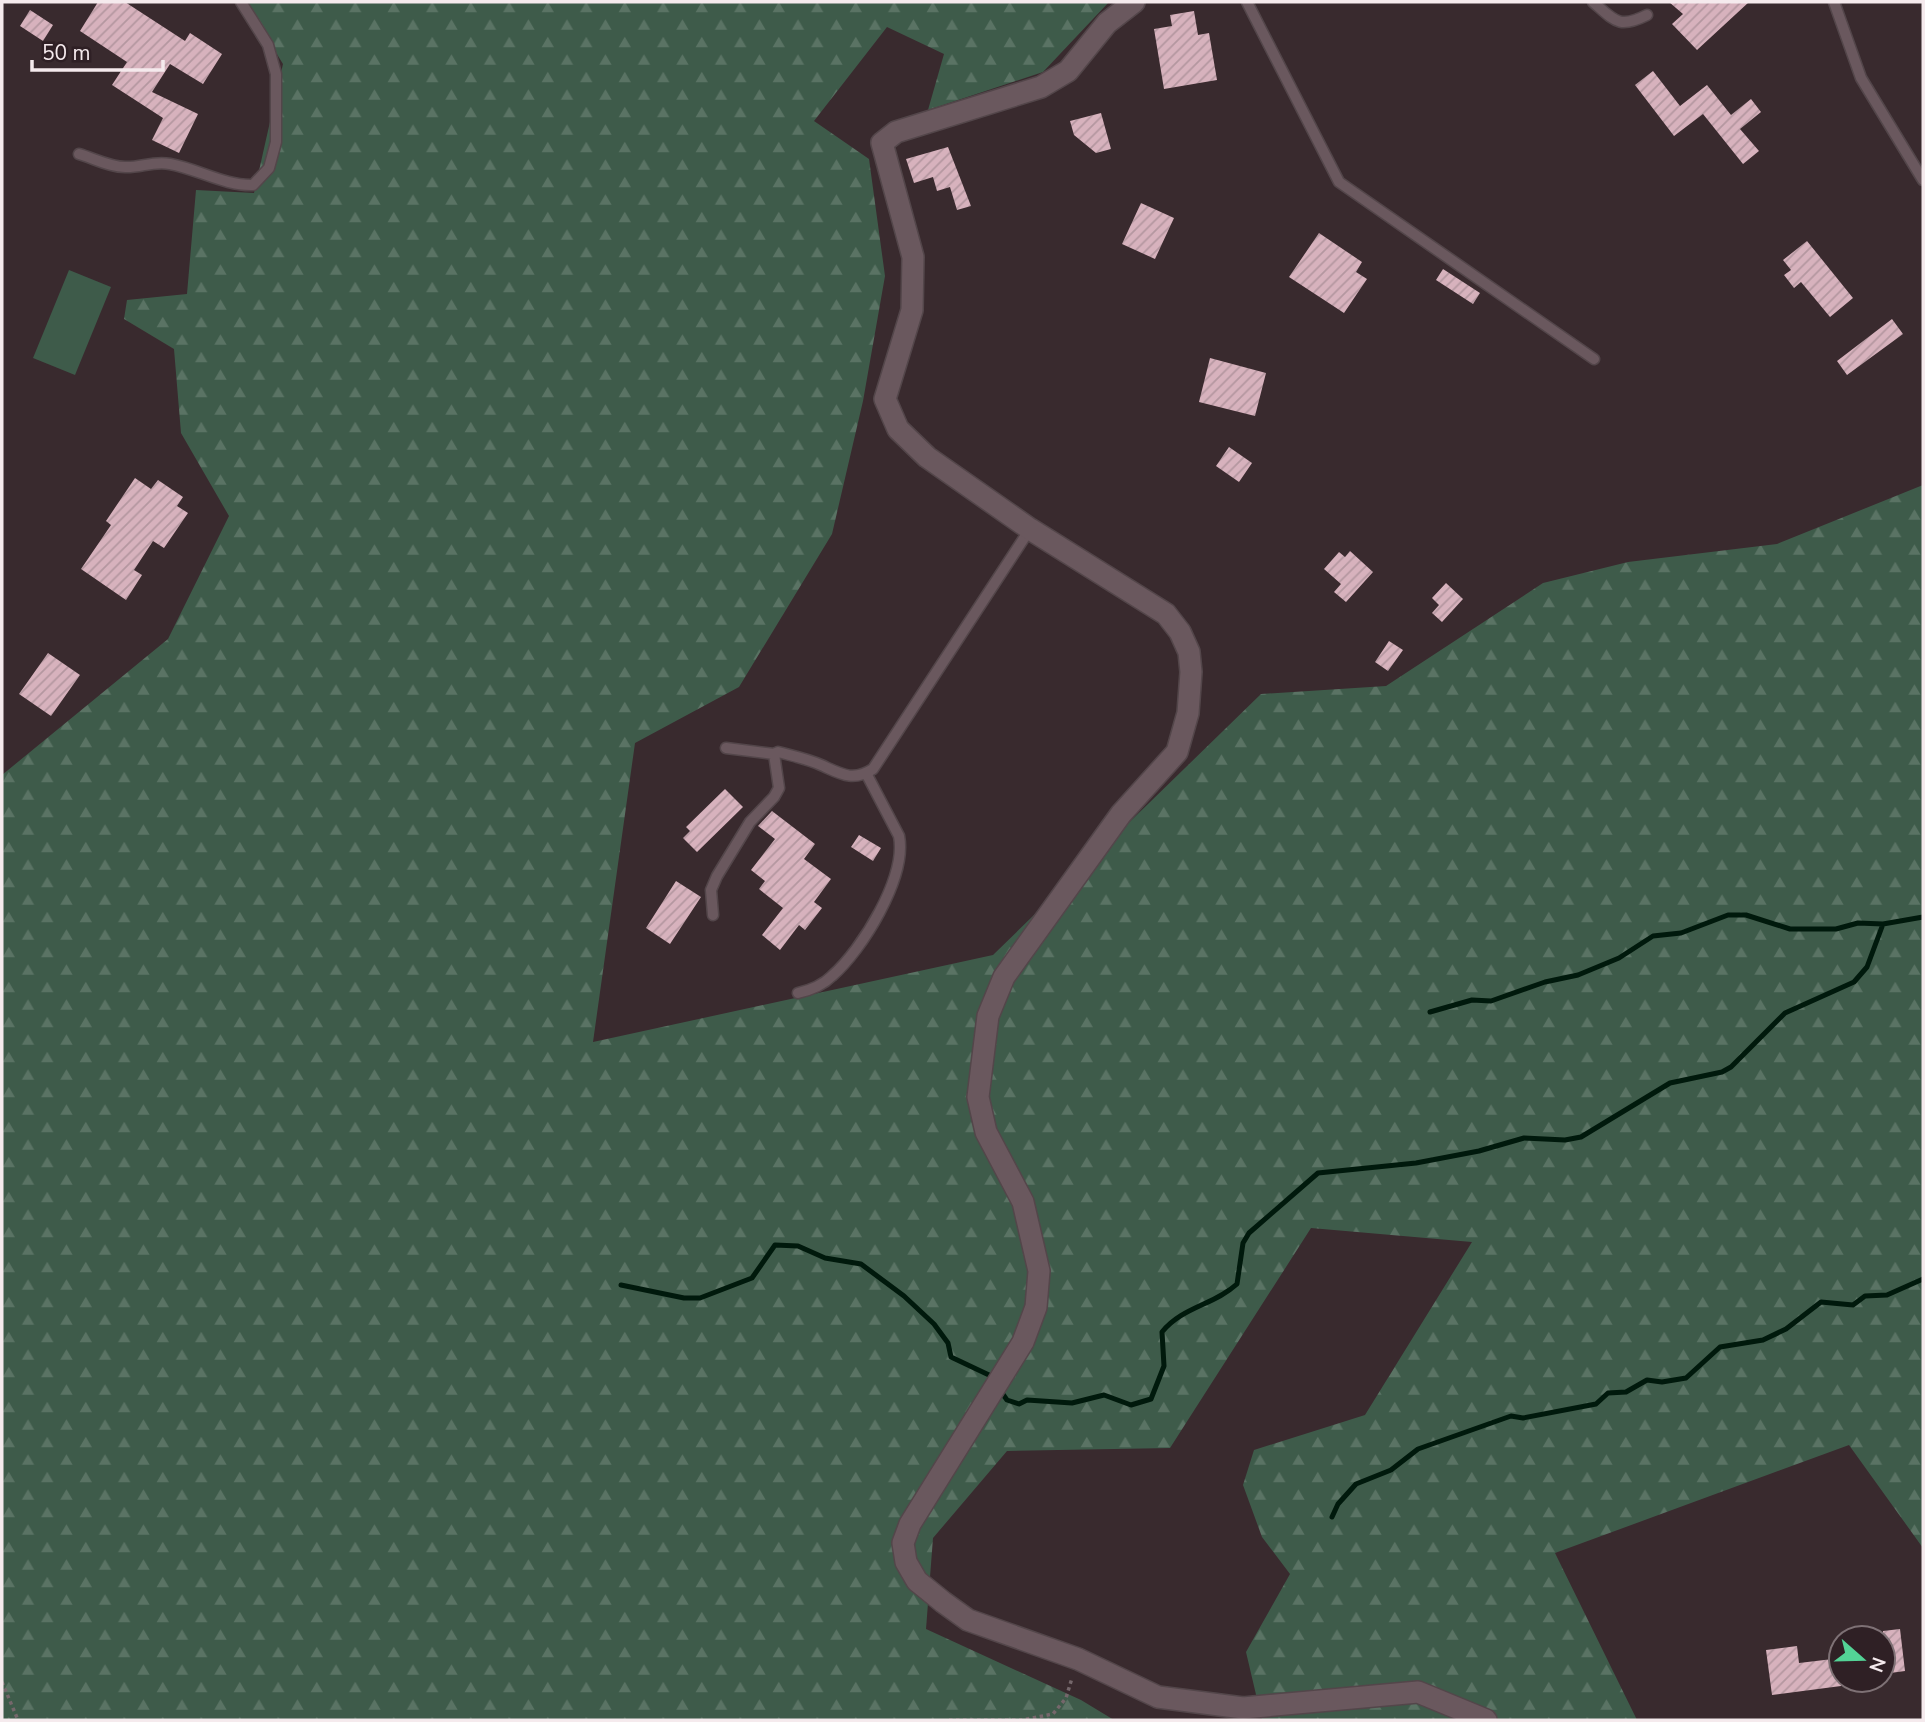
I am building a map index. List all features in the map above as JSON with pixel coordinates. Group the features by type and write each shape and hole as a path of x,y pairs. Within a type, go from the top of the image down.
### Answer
{"street":[{"path":"1134,2 1107,23 1068,71 1041,87 896,132 881,143 914,257 912,310 886,392 890,412 898,429 913,446 1030,528 1166,614 1181,632 1189,652 1192,691 1177,752 1121,814 1004,977 992,1000 978,1097 980,1115 986,1132 1023,1202 1039,1271 1037,1307 1023,1342 927,1496 903,1543 906,1562 917,1581 968,1619 1078,1659 1158,1697 1243,1708 1418,1692 1486,1720"}],"lane":[{"path":"79,155 125,167 148,162 166,163 196,169 237,185 253,185 269,168 276,142 276,74 268,45 241,2"},
{"path":"1247,2 1339,182 1594,359"},
{"path":"1593,2 1617,23 1630,23 1647,15"},
{"path":"1834,2 1861,78 1923,180"},
{"path":"726,748 774,754 778,752 836,774 851,776 873,769 1030,528"},
{"path":"713,915 711,890 717,876 750,822 779,788 774,754"},
{"path":"798,993 818,985 839,970 869,927 893,882 901,848 899,836 866,773"}],"path":[{"path":"949,1720 1022,1720 1053,1714 1066,1698 1078,1659"},
{"path":"2,1682 18,1720"}],"green space":[{"path":"245,2 1109,2 1043,72 928,110 944,54 887,27 814,121 869,159 885,276 863,401 832,534 739,687 635,743 593,1042 993,955 1261,694 1386,686 1543,583 1628,562 1777,544 1923,485 1923,1548 1849,1445 1555,1553 1637,1720 1262,1720 1246,1652 1290,1574 1262,1537 1243,1485 1254,1450 1365,1415 1472,1242 1311,1228 1170,1448 1007,1451 933,1538 926,1629 1081,1700 1114,1720 2,1720 2,775 168,639 229,516 181,433 174,349 124,319 127,300 187,294 196,190 254,193 283,64"},
{"path":"69,270 111,287 75,375 33,358"}],"building":[{"path":"98,2 125,2 185,41 190,33 222,54 203,84 170,64 152,92 198,114 179,153 152,140 163,118 112,85 127,62 80,31"},
{"path":"1669,2 1749,2 1697,50 1672,24 1683,14"},
{"path":"30,10 53,25 43,41 20,26"},
{"path":"1194,11 1198,35 1209,33 1217,80 1164,89 1154,29 1172,26 1170,15"},
{"path":"1653,71 1680,106 1707,85 1731,115 1751,99 1761,112 1740,129 1759,151 1743,164 1703,114 1674,136 1635,85"},
{"path":"1101,113 1111,149 1096,153 1074,135 1070,121"},
{"path":"948,147 971,206 957,210 950,187 937,191 933,177 914,183 906,159"},
{"path":"1141,203 1174,218 1155,259 1122,244"},
{"path":"1319,233 1362,262 1356,272 1367,279 1344,313 1289,277"},
{"path":"1807,241 1853,298 1830,317 1801,282 1794,288 1784,275 1791,270 1783,260"},
{"path":"1443,269 1480,293 1473,304 1436,280"},
{"path":"1892,319 1903,334 1847,375 1837,361"},
{"path":"1210,358 1266,373 1255,416 1199,402"},
{"path":"1229,447 1252,463 1239,482 1216,466"},
{"path":"135,478 151,489 158,480 183,497 177,506 188,513 164,548 153,541 134,570 142,575 126,600 81,569 111,525 106,521"},
{"path":"1350,551 1373,572 1346,602 1334,592 1341,584 1324,569 1339,552 1345,557"},
{"path":"1446,583 1463,599 1442,622 1432,613 1439,605 1432,598"},
{"path":"1389,641 1403,650 1388,671 1375,662"},
{"path":"48,653 80,675 51,716 19,694"},
{"path":"725,789 743,807 697,852 683,838 690,831 686,827"},
{"path":"772,811 815,844 804,859 831,879 814,902 822,908 805,930 799,925 780,950 762,935 783,908 759,889 765,881 751,870 775,839 758,826"},
{"path":"859,835 881,848 873,861 851,847"},
{"path":"676,881 701,897 670,944 646,928"},
{"path":"1897,1629 1900,1629 1905,1671 1897,1672"},
{"path":"1797,1646 1799,1663 1827,1660 1827,1688 1772,1695 1766,1650"}],"waterway":[{"path":"1430,1012 1472,1000 1491,1001 1545,982 1578,975 1619,958 1653,936 1681,933 1728,915 1746,915 1790,929 1836,929 1858,923 1883,924"},
{"path":"1002,1393 1007,1400 1019,1404 1027,1400 1072,1403 1104,1395 1131,1405 1151,1399 1164,1366 1162,1332 1188,1311 1218,1297 1237,1284 1243,1243 1249,1233 1318,1173 1416,1163 1479,1151 1524,1138 1565,1140 1581,1137 1670,1083 1722,1072 1731,1067 1785,1013 1854,982 1867,967 1883,924 1923,917"},
{"path":"621,1285 684,1298 700,1298 752,1278 775,1245 798,1246 825,1258 861,1264 904,1296 934,1324 948,1343 951,1357 989,1375"},
{"path":"1332,1517 1338,1504 1356,1484 1391,1470 1418,1449 1511,1416 1523,1418 1596,1404 1608,1393 1626,1392 1647,1380 1662,1382 1686,1378 1720,1347 1763,1340 1786,1329 1821,1302 1853,1305 1865,1296 1887,1295 1923,1279"}]}
